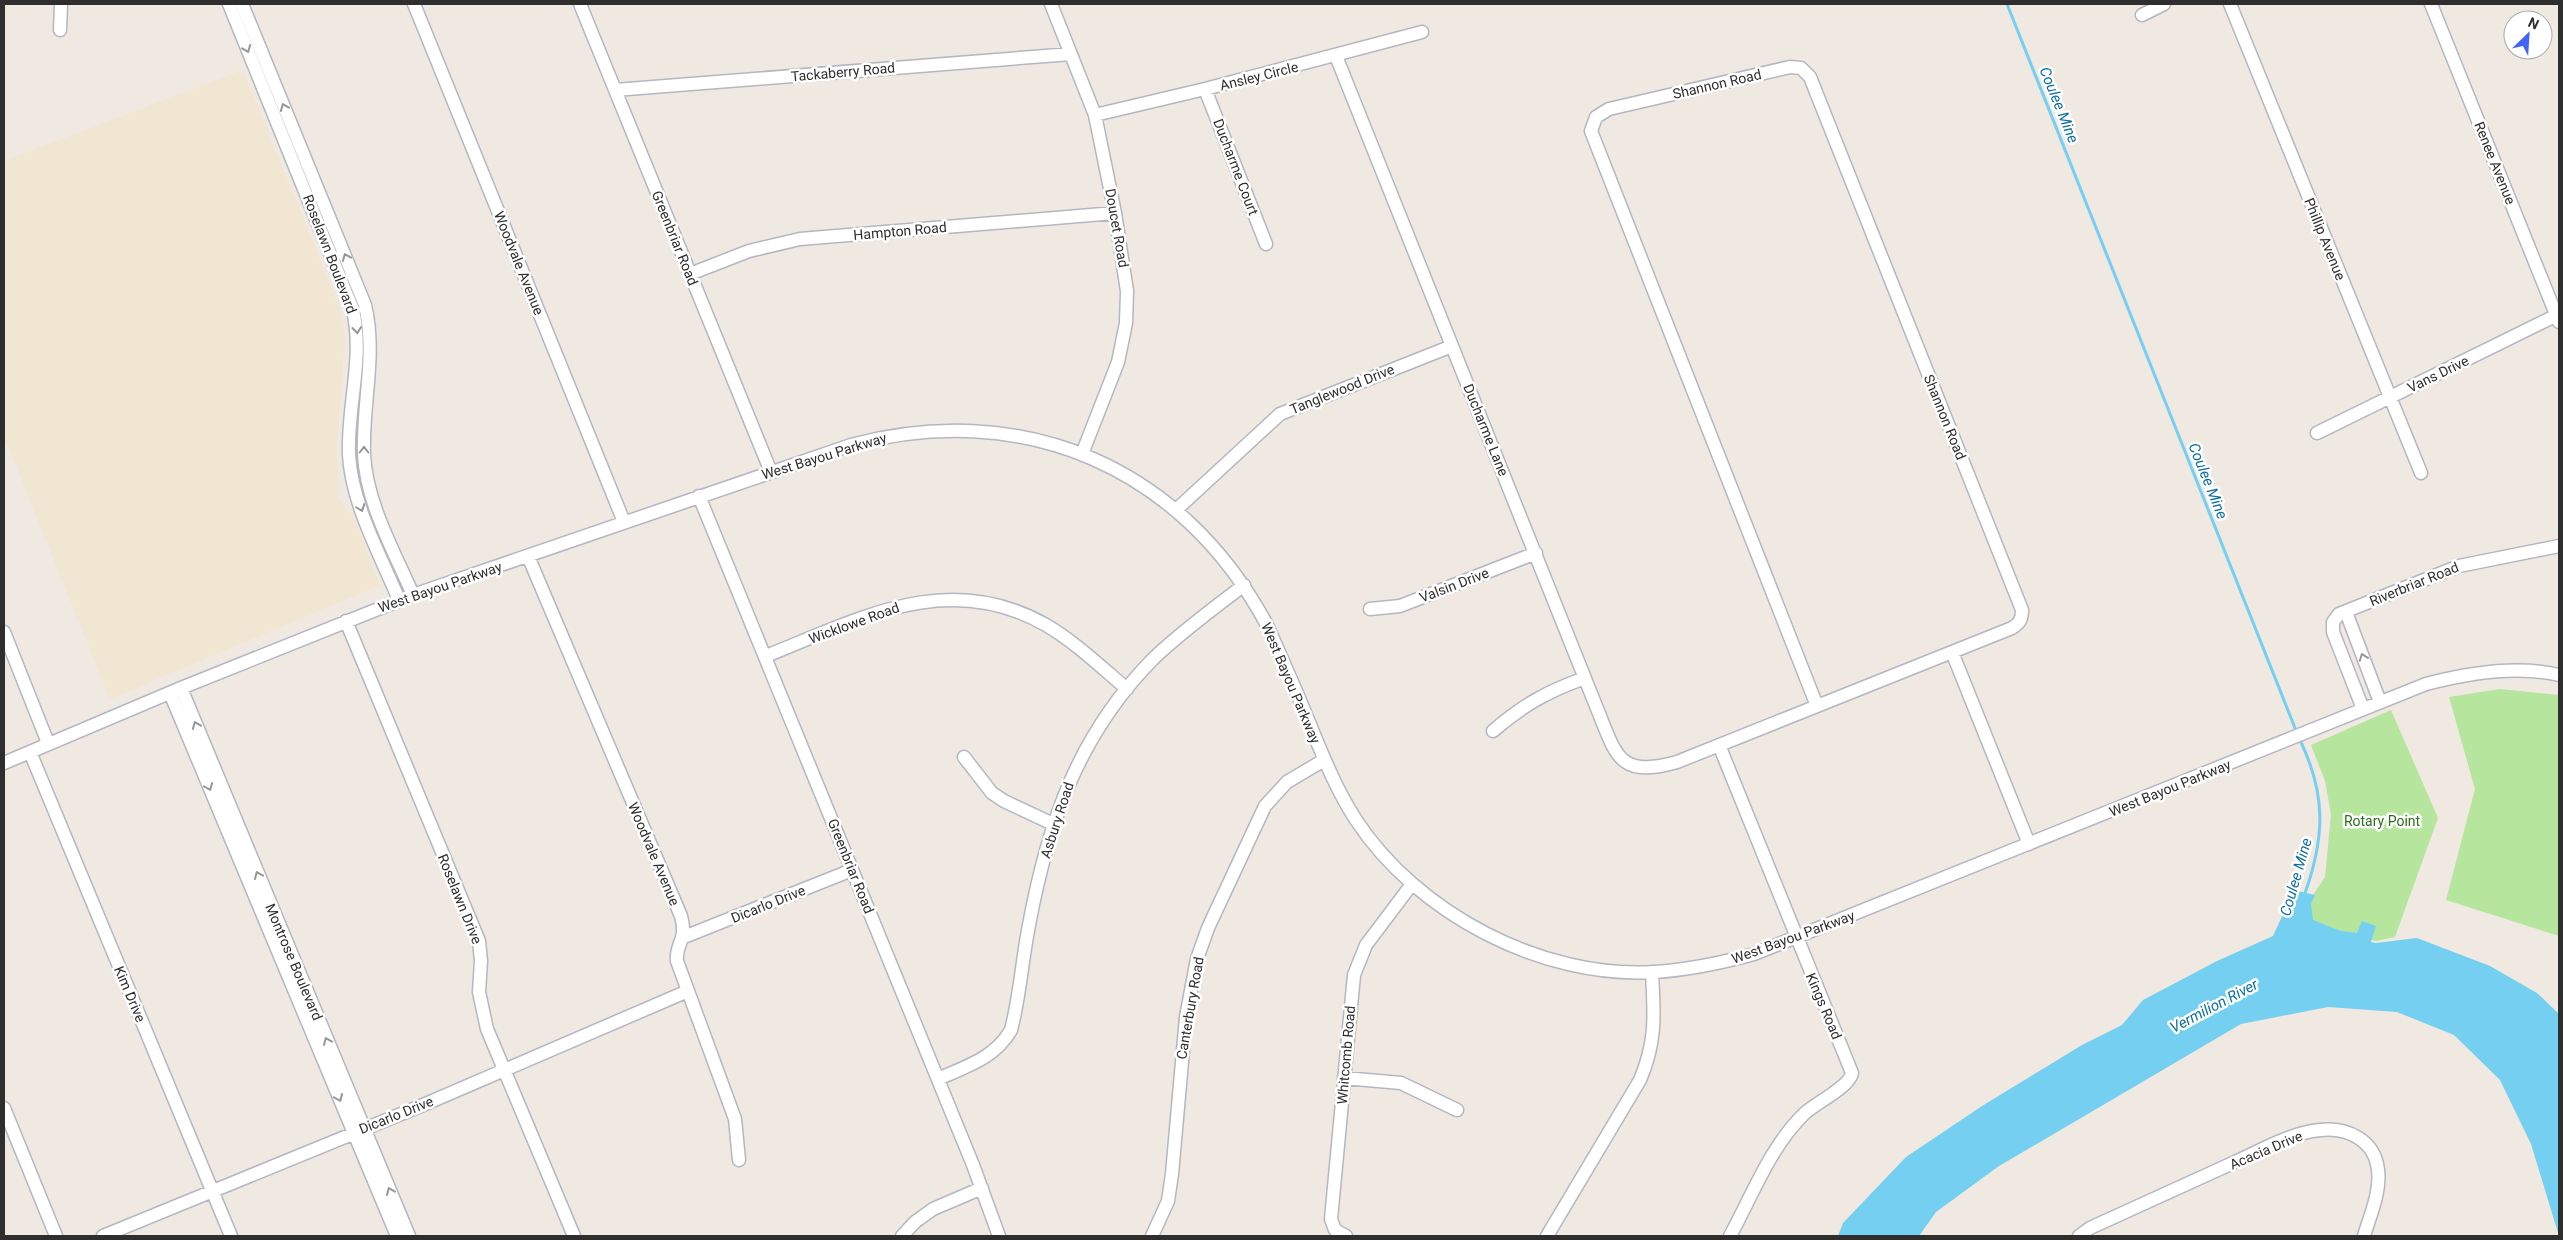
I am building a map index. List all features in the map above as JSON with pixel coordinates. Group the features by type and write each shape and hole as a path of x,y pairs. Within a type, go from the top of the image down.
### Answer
{"street":[{"path":"60,30 61,4"},
{"name":"Woodvale Avenue","path":"414,4 624,522"},
{"name":"Greenbriar Road","path":"580,4 771,472"},
{"name":"Doucet Road","path":"1051,4 1095,115 1125,274 1126,324 1118,362 1082,454"},
{"path":"2142,15 2164,4"},
{"name":"Phillip Avenue","path":"2230,4 2421,474"},
{"name":"Renee Avenue","path":"2431,4 2558,317"},
{"name":"Roselawn Boulevard","path":"237,8 354,292 358,336 349,454 360,506 399,600"},
{"name":"Ansley Circle","path":"1095,115 1336,56 1422,32"},
{"name":"Tackaberry Road","path":"615,90 1071,54"},
{"name":"Ducharme Lane","path":"1336,56 1613,746 1622,760 1630,766 1642,768 1666,765"},
{"name":"Shannon Road","path":"1666,765 1719,745 1817,706 2012,628 2020,621 2022,610 1810,77 1801,68 1790,67 1609,108 1602,112 1592,125 1592,139 1817,706"},
{"name":"Ducharme Court","path":"1205,89 1266,244"},
{"name":"Hampton Road","path":"690,274 750,251 800,238 1115,213"},
{"name":"Roselawn Boulevard","path":"354,292 365,305 371,336 364,453 368,483 413,595"},
{"name":"Vans Drive","path":"2317,432 2558,317"},
{"name":"Tanglewood Drive","path":"1176,510 1280,414 1452,346"},
{"path":"354,391 367,392"},
{"name":"West Bayou Parkway","path":"4,763 413,595 699,496 877,438 940,430 998,432 1032,439 1082,454 1136,481 1176,510 1216,548 1244,585 1267,625 1324,760 1362,828 1385,857 1412,884 1461,920 1528,951 1596,968 1652,972 1725,962 1797,938 2426,684 2460,676 2513,670 2559,675"},
{"path":"355,487 368,483"},
{"name":"Greenbriar Road","path":"699,496 938,1079 982,1188 999,1236"},
{"name":"Riverbriar Road","path":"2363,709 2333,632 2333,622 2339,614 2459,566 2559,546"},
{"name":"Valsin Drive","path":"1370,609 1400,606 1536,553"},
{"name":"Woodvale Avenue","path":"528,556 681,916 684,937 677,958 735,1119 739,1160"},
{"name":"Asbury Road","path":"938,1079 990,1055 1003,1044 1011,1030 1029,926 1053,824 1079,761 1102,722 1126,689 1174,640 1244,585"},
{"name":"Wicklowe Road","path":"766,656 884,609 927,600 972,601 1005,608 1046,626 1085,654 1126,689"},
{"path":"2346,612 2380,702"},
{"name":"Roselawn Drive","path":"346,621 479,941 481,1007 490,1038 574,1236"},
{"path":"4,632 48,744"},
{"path":"1952,652 2029,844"},
{"path":"1493,731 1521,708 1562,687 1585,678"},
{"name":"Montrose Boulevard","path":"176,691 358,1130 397,1236"},
{"name":"Kings Road","path":"1719,745 1850,1067 1851,1076 1845,1086 1810,1108 1786,1134 1730,1236"},
{"name":"Kim Drive","path":"30,752 231,1236"},
{"path":"964,757 998,797 1053,824"},
{"name":"Canterbury Road","path":"1152,1236 1168,1201 1186,1017 1197,959 1208,928 1265,806 1287,782 1324,760"},
{"name":"Dicarlo Drive","path":"684,937 852,870"},
{"name":"Whitcomb Road","path":"1346,1236 1335,1230 1331,1218 1351,991 1359,960 1375,932 1412,884"},
{"path":"1547,1236 1640,1080 1648,1061 1654,1028 1652,972"},
{"name":"Dicarlo Drive","path":"103,1236 504,1070 688,991"},
{"path":"1344,1078 1401,1083 1457,1110"},
{"path":"4,1108 56,1236"},
{"name":"Acacia Drive","path":"2079,1236 2090,1228 2294,1135 2333,1129 2344,1130 2356,1135 2366,1143 2376,1160 2378,1181 2364,1236"},
{"name":"Montrose Boulevard","path":"358,1130 409,1236"},
{"path":"902,1236 915,1222 933,1208 982,1188"}],"shaded area":[{"path":"243,70 339,307 345,336 337,448 338,499 353,515 380,585 110,699 4,436 4,161"}],"green space":[{"path":"2500,689 2559,695 2559,936 2446,900 2475,789 2449,697"},
{"name":"Rotary Point","path":"2391,710 2438,818 2395,937 2376,941 2310,923 2307,904 2325,877 2331,814 2325,781 2311,745"}],"water":[{"name":"Vermilion River","path":"2294,890 2315,895 2311,904 2313,920 2341,931 2357,933 2362,921 2376,926 2371,942 2376,943 2417,938 2490,966 2537,993 2559,1014 2559,1236 2531,1144 2500,1080 2454,1035 2397,1012 2328,1007 2241,1024 1999,1166 1936,1212 1919,1236 1838,1236 1843,1223 1906,1157 1982,1106 2082,1045 2122,1025 2143,1000 2217,961 2273,936"}],"waterway":[{"name":"Coulee Mine","path":"2007,4 2297,733"},
{"name":"Coulee Mine","path":"2299,738 2315,779 2320,817 2316,855 2304,896"}]}
